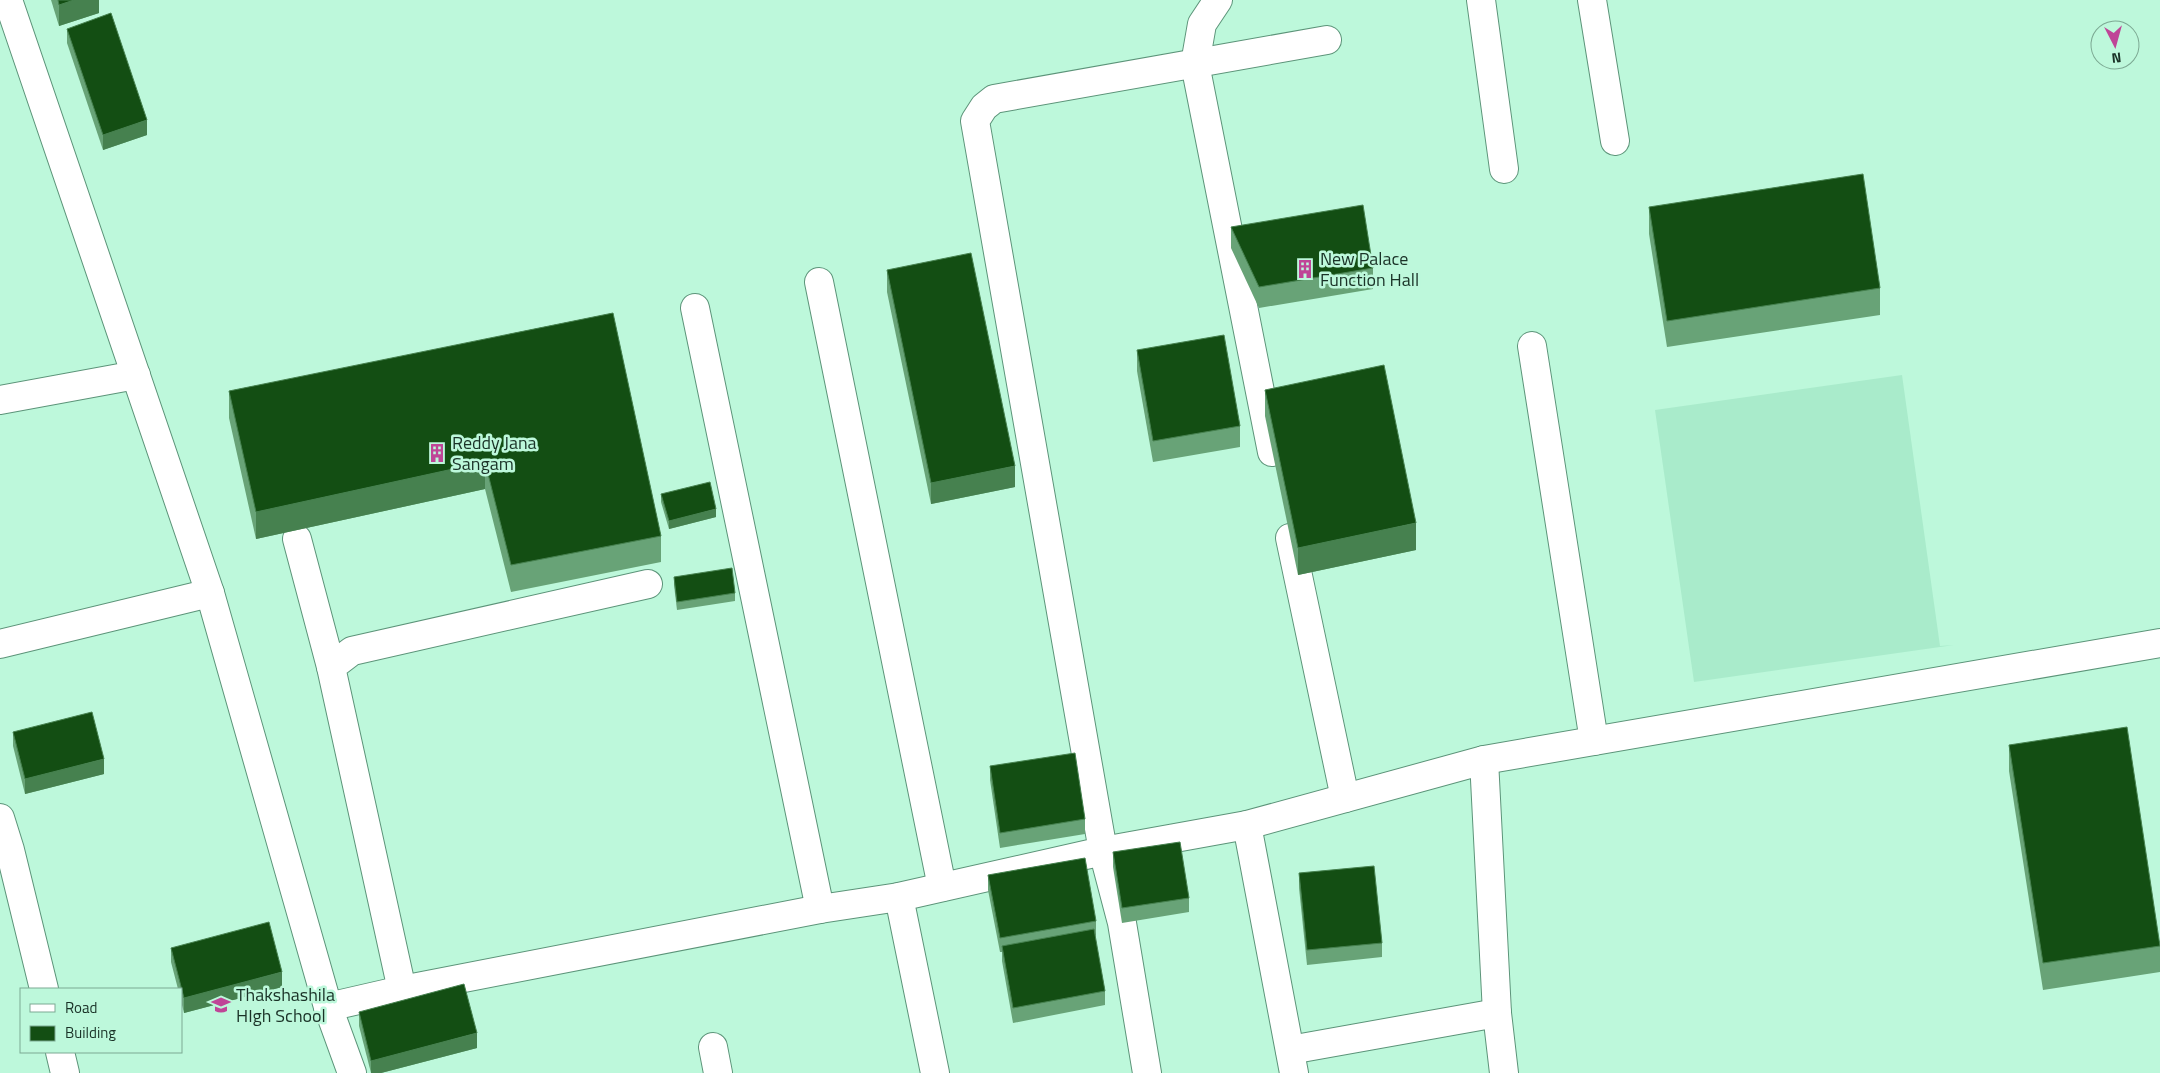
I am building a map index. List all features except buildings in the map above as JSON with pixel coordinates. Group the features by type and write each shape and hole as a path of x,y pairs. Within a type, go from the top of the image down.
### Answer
{"street":[{"path":"8,0 210,593 328,1007 352,1073"},
{"path":"1218,0 1202,24 1195,64 1276,472"},
{"path":"1481,0 1504,169"},
{"path":"1592,0 1615,141"},
{"path":"1147,1073 1122,922 1103,850 976,121 984,107 994,99 1327,40"},
{"path":"819,282 942,887"},
{"path":"695,308 820,909"},
{"path":"1532,346 1594,741"},
{"path":"0,400 136,375"},
{"path":"1284,509 1345,798"},
{"path":"297,539 331,667 402,990"},
{"path":"331,667 352,651 648,584"},
{"path":"0,644 210,593"},
{"path":"328,1007 402,990 820,909 899,897 1103,850 1247,825 1484,760 2160,643"},
{"path":"1484,760 1497,1013 1504,1073"},
{"path":"0,818 5,851 44,988"},
{"path":"1247,825 1292,1062 1497,1013"},
{"path":"899,897 935,1073"},
{"path":"60,1053 65,1073"}],"shaded area":[{"path":"1902,375 1940,646 1954,645 1694,682 1655,410"}],"place":[{"name":"New Palace Function Hall","path":"1305,269"},
{"name":"Reddy Jana Sangam","path":"437,453"},
{"name":"Thakshashila HIgh School","path":"221,1005"}]}
